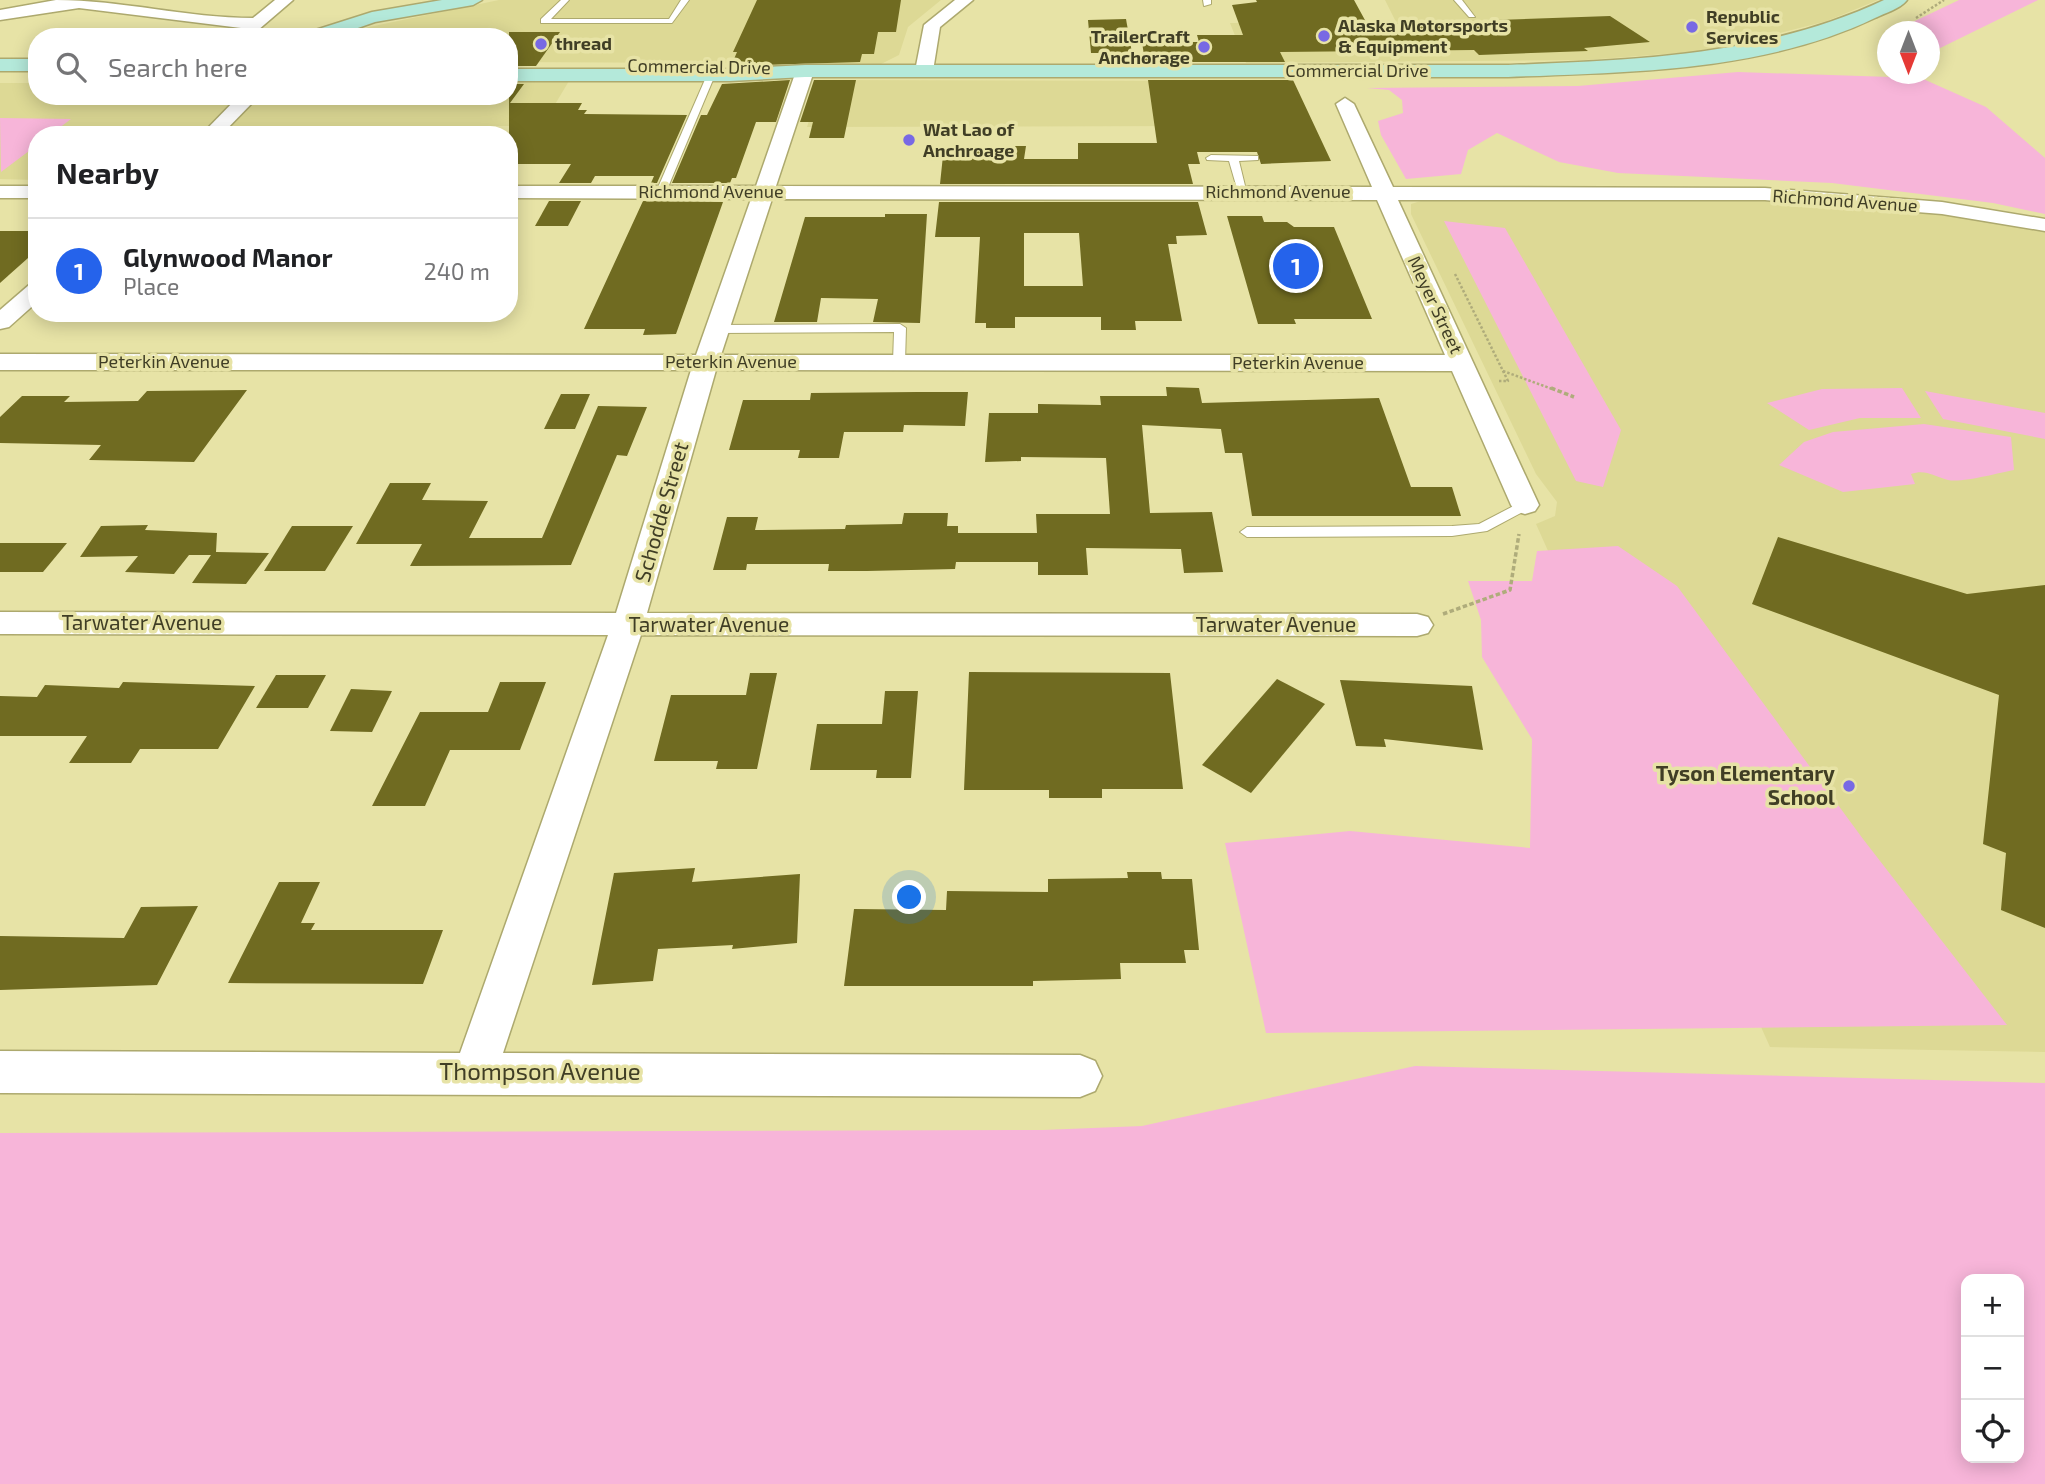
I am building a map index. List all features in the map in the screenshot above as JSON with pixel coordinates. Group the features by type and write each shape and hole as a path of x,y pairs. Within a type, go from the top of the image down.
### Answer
{"main road":[{"path":"340,28 372,17 472,0"},
{"name":"Commercial Drive","path":"518,75 711,75 805,71 1508,71 1649,64 1725,54 1814,35 1874,14 1898,0"},
{"path":"367,28 439,7"},
{"path":"0,65 28,65"},
{"name":"Commercial Drive","path":"518,66 744,67 805,71"},
{"path":"0,75 28,75"}],"street":[{"path":"250,28 285,0"},
{"path":"924,71 932,25 965,0"},
{"path":"0,15 38,7 89,4 187,18 256,23"},
{"name":"Schodde Street","path":"475,1072 628,625 706,362 805,71"},
{"name":"Meyer Street","path":"1345,104 1525,505"},
{"path":"219,126 241,105"},
{"path":"0,192 28,192"},
{"name":"Richmond Avenue","path":"518,192 1765,194 1942,208 2045,225"},
{"path":"0,322 28,298"},
{"name":"Peterkin Avenue","path":"0,362 1461,363"},
{"name":"Tarwater Avenue","path":"0,623 1417,625"},
{"name":"Thompson Avenue","path":"0,1072 1080,1076"}],"lane":[{"path":"565,0 544,21 672,20 685,0"},
{"path":"1458,0 1472,15"},
{"path":"661,192 711,75"},
{"path":"1211,158 1254,158"},
{"path":"1233,158 1244,192"},
{"path":"717,329 900,328 899,362"},
{"path":"1247,532 1452,531 1482,528 1525,505"}],"path":[{"path":"1454,273 1508,381"},
{"path":"1503,371 1574,397"},
{"path":"1417,625 1510,590 1525,505"}],"shaded area":[{"path":"499,0 941,0 908,27 899,55 881,64 518,62 518,28 366,28"},
{"path":"1385,0 1878,0 1827,21 1741,43 1692,52 1585,60 1246,63 1230,23 1396,22"},
{"path":"1959,0 2038,0 1940,48 1940,21 1915,21"},
{"path":"1738,72 1877,77 1877,84 1934,84 1986,107 2045,158 2045,214 1993,203 1832,183 1618,173 1559,162 1497,133 1468,150 1461,174 1406,179 1381,135 1378,121 1403,113 1402,100 1389,90 1367,88 1578,86"},
{"path":"829,80 1231,81 1190,126 807,127 820,84"},
{"path":"518,81 569,81 542,126 28,126 28,180 0,179 0,83 28,83 28,105 518,105"},
{"path":"0,118 71,119 62,126 28,126 28,152 1,172"},
{"name":"Tyson Elementary School","path":"1427,199 1785,201 1910,210 2045,231 2045,1052 1770,1047 1536,524 1555,516 1557,502 1536,474 1411,214 1411,204"},
{"path":"1444,221 1505,228 1621,430 1603,487 1576,481"},
{"path":"1902,388 1921,418 1860,418 1809,430 1767,403 1822,389"},
{"path":"1925,391 2045,413 2045,439 1943,419"},
{"path":"1924,424 2011,437 2014,470 1954,481 1916,473 1911,474 1915,484 1843,492 1779,465 1804,442 1833,432"},
{"path":"1618,546 1677,586 1863,839 2007,1025 1266,1033 1225,843 1350,831 1530,848 1532,739 1482,657 1481,620 1468,581 1532,581 1537,551"},
{"path":"1415,1066 2045,1083 2045,1484 0,1484 0,1133 1043,1130 1142,1126"}],"building":[{"path":"757,0 901,0 896,32 878,32 874,54 862,54 860,62 731,66 737,52 733,52"},
{"path":"1256,0 1354,0 1366,22 1383,24 1610,16 1650,42 1584,48 1588,51 1479,55 1474,50 1280,52 1285,62 1145,62 1142,42 1199,42 1197,35 1243,35 1232,5 1257,2"},
{"path":"1126,19 1132,53 1091,53 1088,20"},
{"path":"518,32 560,32 536,66 518,66"},
{"path":"790,80 776,122 756,122 736,178 732,178 730,183 672,183 701,115 707,115 722,84"},
{"path":"814,80 856,80 844,138 809,138 813,122 800,122"},
{"path":"1148,80 1293,80 1331,161 1261,164 1257,152 1197,152 1200,164 1188,164 1193,184 940,184 944,146 1026,146 1024,159 1078,159 1078,143 1157,143"},
{"path":"518,103 582,103 578,110 587,110 584,114 687,115 657,183 651,183 654,176 595,176 591,183 559,183 571,164 518,164 518,126 509,126 509,105"},
{"path":"549,201 581,201 568,226 535,226"},
{"path":"643,201 723,202 676,334 643,335 645,329 584,329"},
{"path":"939,202 1198,202 1207,235 1176,236 1177,244 1168,244 1182,321 1135,321 1136,330 1101,330 1101,317 1015,317 1015,328 986,328 986,323 975,323 980,237 935,237","holes":["1024,233 1079,233 1083,286 1024,286"]},
{"path":"885,214 927,214 920,323 873,322 878,299 821,298 817,322 774,322 805,217 885,217"},
{"path":"1227,216 1262,216 1264,222 1287,222 1294,227 1334,227 1372,319 1294,319 1296,324 1258,324"},
{"path":"0,231 28,231 28,258 0,283"},
{"path":"1166,387 1199,388 1202,403 1379,398 1411,487 1452,487 1461,516 1252,516 1242,453 1225,453 1221,429 1142,425 1150,513 1212,512 1223,572 1184,573 1181,549 1086,548 1088,575 1038,575 1038,562 956,562 955,569 867,571 828,571 829,564 747,564 746,570 713,570 727,517 758,517 755,530 845,529 846,525 902,524 904,513 948,513 947,526 958,526 958,533 1037,533 1036,514 1110,514 1106,458 1021,457 1021,461 985,462 989,413 1038,413 1038,404 1101,405 1100,396 1167,396"},
{"path":"247,390 194,462 89,460 101,445 0,443 0,417 22,396 70,396 64,402 138,401 147,391"},
{"path":"968,392 965,426 904,425 903,432 844,432 839,458 798,458 800,450 729,450 743,400 810,400 811,393"},
{"path":"561,394 590,394 575,429 544,429"},
{"path":"598,406 647,407 627,456 617,455 571,565 410,566 422,544 356,544 390,483 431,483 422,500 488,501 469,538 542,538"},
{"path":"148,525 145,530 217,533 216,552 269,553 246,584 192,583 211,555 189,555 174,574 125,572 138,556 80,557 101,526"},
{"path":"292,526 353,526 325,571 264,571"},
{"path":"1778,537 1967,594 2045,585 2045,928 2001,910 2006,853 1983,844 1999,695 1752,604"},
{"path":"0,543 67,543 43,572 0,572"},
{"path":"969,672 1170,673 1183,789 1102,789 1102,798 1049,798 1049,790 964,790"},
{"path":"750,673 777,673 757,769 716,769 718,761 654,761 671,695 746,695"},
{"path":"276,675 326,675 308,708 256,708"},
{"path":"1277,679 1325,704 1251,793 1202,765"},
{"path":"1340,680 1472,686 1483,750 1384,739 1386,747 1356,746"},
{"path":"123,682 255,686 218,749 140,749 131,763 69,763 87,736 0,736 0,696 37,697 45,685 119,688"},
{"path":"500,682 546,682 520,750 450,750 425,806 372,806 420,712 488,712"},
{"path":"351,689 392,691 372,732 330,731"},
{"path":"885,691 918,691 911,778 876,778 877,770 810,770 817,724 882,724"},
{"path":"695,868 692,882 800,874 797,943 732,949 733,945 658,949 653,981 592,985 614,873"},
{"path":"1127,872 1161,872 1162,879 1192,879 1199,950 1184,950 1186,963 1120,963 1121,979 1033,981 1033,986 844,986 854,909 946,910 947,891 1048,892 1048,879 1128,878"},
{"path":"279,882 320,882 301,923 315,923 311,930 443,930 423,984 228,983"},
{"path":"198,906 157,985 0,990 0,936 124,938 141,907"}],"place":[{"name":"Republic Services","path":"1692,27"},
{"name":"Alaska Motorsports & Equipment","path":"1324,36"},
{"name":"thread","path":"541,44"},
{"name":"TrailerCraft Anchorage","path":"1204,47"},
{"name":"Wat Lao of Anchroage","path":"909,140"},
{"name":"Glynwood Manor","path":"1296,266"},
{"name":"Tyson Elementary School","path":"1849,786"}]}
